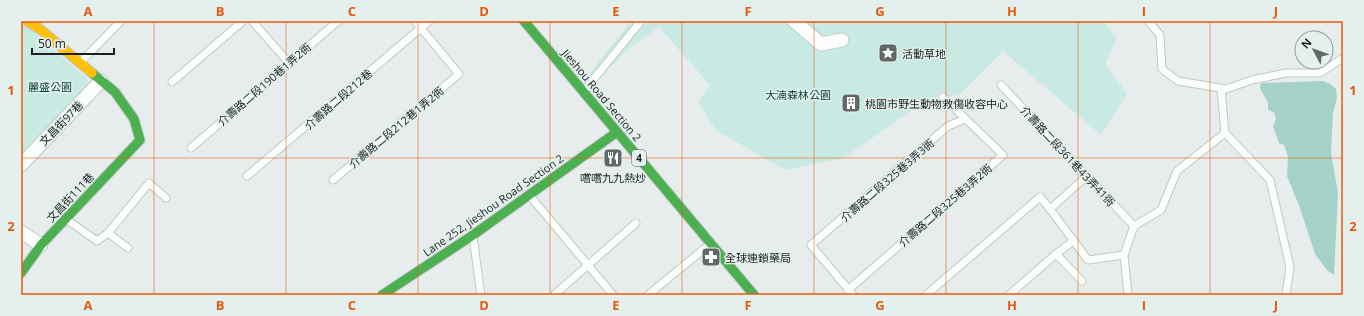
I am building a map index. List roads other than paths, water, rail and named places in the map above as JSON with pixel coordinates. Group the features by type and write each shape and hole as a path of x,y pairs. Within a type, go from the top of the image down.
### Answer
{"street":[{"path":"27,21 41,30 101,81"},
{"name":"Jieshou Road Section 2","path":"524,21 712,243 754,295"},
{"path":"794,21 821,44 842,40"},
{"name":"文昌街111巷","path":"21,274 41,245 140,140 134,119 115,92 101,81"},
{"name":"文昌街97巷","path":"21,165 101,81"},
{"name":"Lane 252, Jieshou Road Section 2","path":"382,295 530,196 617,132"},
{"path":"21,232 41,245"}],"lane":[{"path":"80,63 122,21"},
{"path":"172,82 243,21"},
{"path":"252,21 289,63"},
{"name":"介壽路二段190巷1弄2衖","path":"191,148 338,21"},
{"path":"415,21 421,27"},
{"name":"介壽路二段212巷","path":"247,176 429,21"},
{"path":"583,92 641,21"},
{"path":"1148,21 1160,35 1162,69 1178,81 1226,90 1252,80 1286,73 1320,73 1343,58"},
{"name":"介壽路二段212巷1弄2衖","path":"333,180 458,74 421,27"},
{"name":"介壽路二段361巷43弄41衖","path":"1001,85 1134,226"},
{"path":"1221,89 1225,133 1270,180 1290,267 1286,295"},
{"path":"943,97 965,119"},
{"name":"介壽路二段325巷3弄3衖","path":"850,293 811,245 948,126 965,119"},
{"name":"介壽路二段325巷3弄2衖","path":"850,293 1003,155 965,119"},
{"path":"1128,295 1124,255 1134,226 1161,210 1177,171 1225,133"},
{"path":"1050,209 1087,176"},
{"path":"66,219 97,241 108,233 148,183 166,198"},
{"path":"530,196 613,295"},
{"path":"926,295 1040,197 1088,260 1124,255"},
{"path":"554,295 636,223"},
{"path":"108,233 128,248"},
{"path":"473,235 481,295"},
{"path":"1009,295 1017,292 1056,254 1073,241"},
{"path":"648,295 712,243"},
{"path":"1056,254 1082,281"}],"place":[{"name":"活動草地","path":"888,53"},
{"name":"桃園市野生動物救傷收容中心","path":"851,103"},
{"name":"嚐嚐九九熱炒","path":"613,158"},
{"name":"全球連鎖藥局","path":"711,257"}],"park label":[{"name":"麗盛公園","path":"50,86"},
{"name":"大湳森林公園","path":"798,94"}]}
